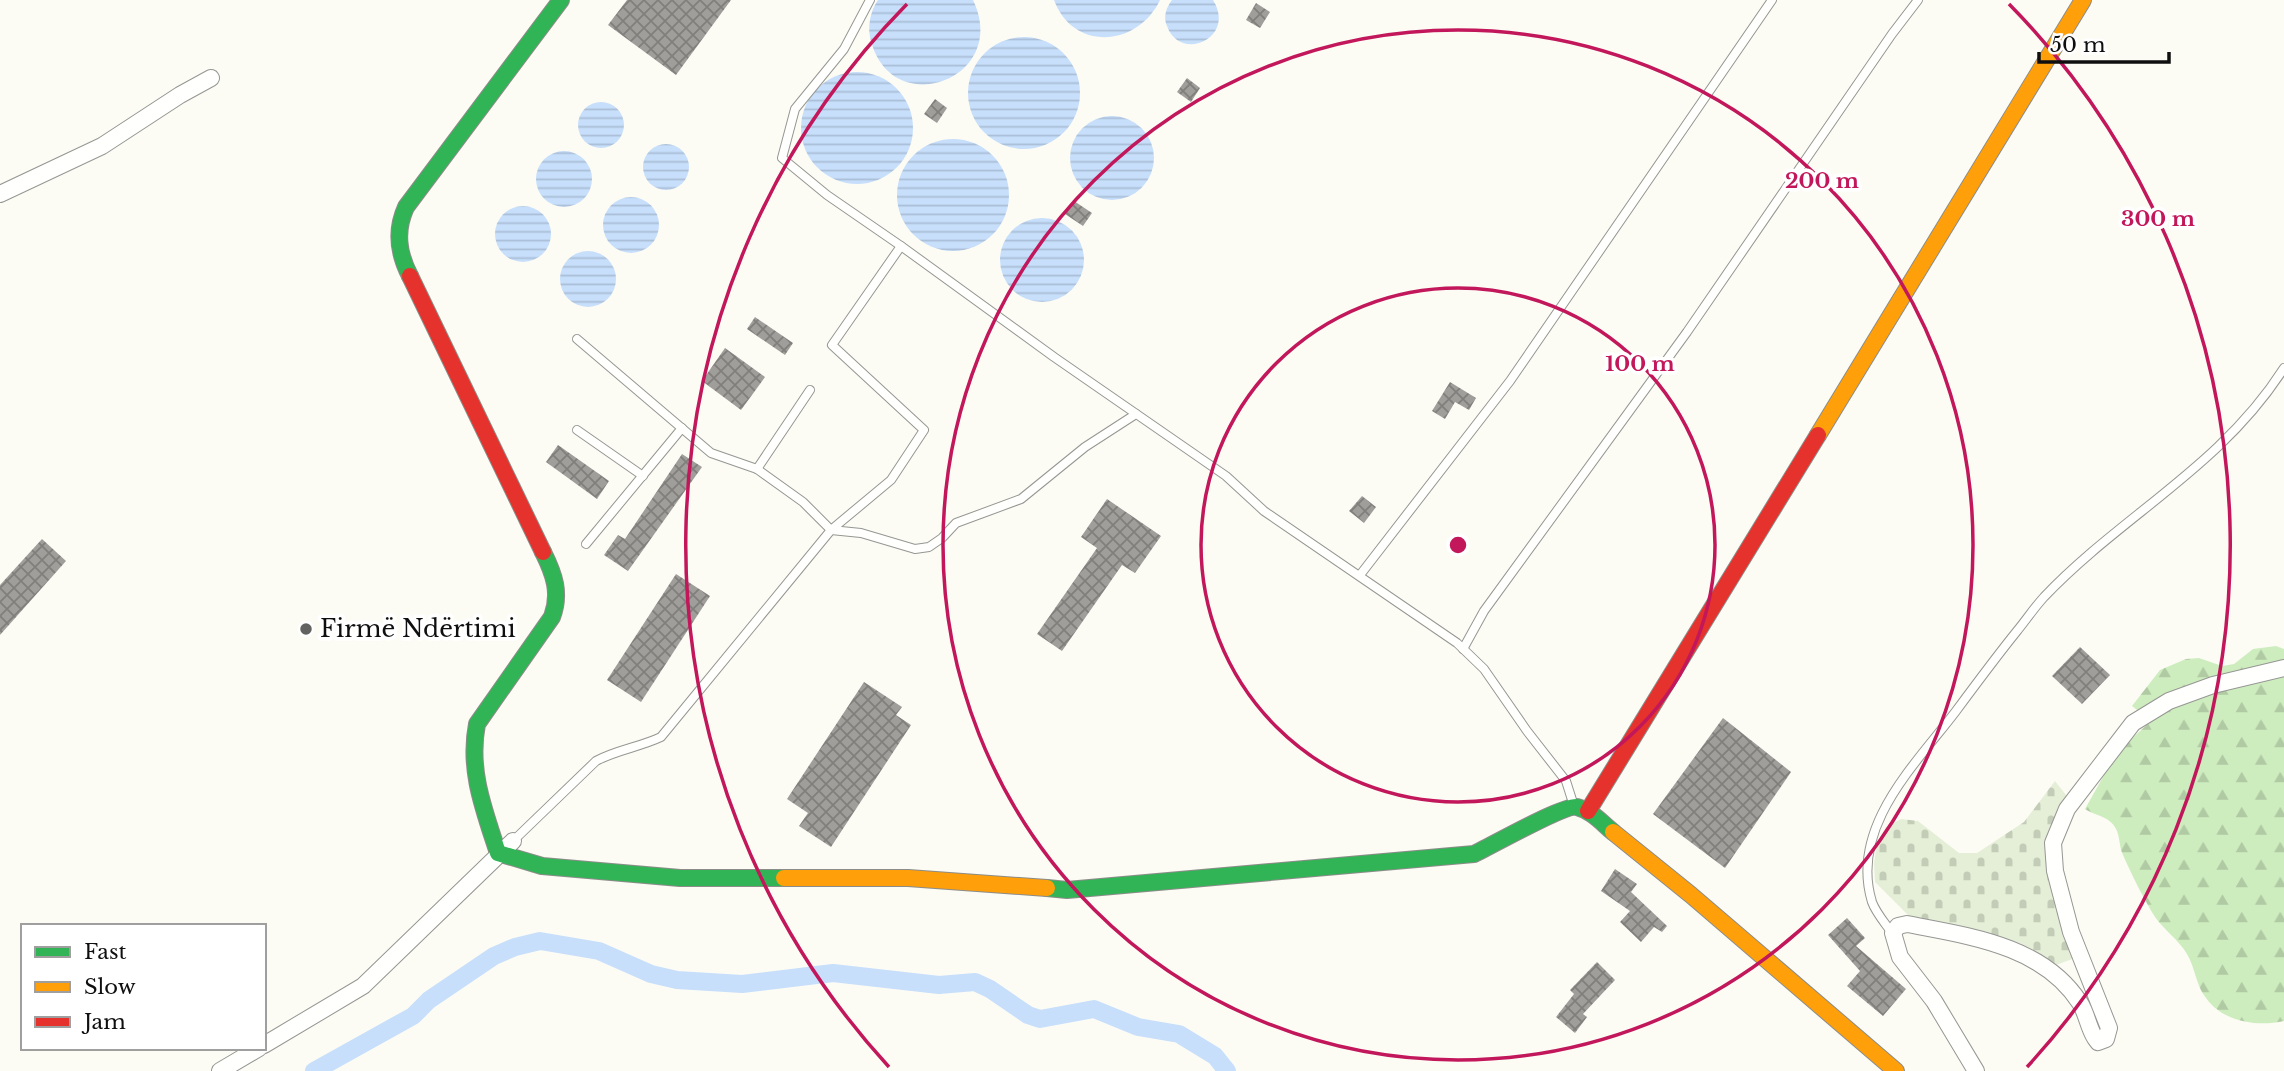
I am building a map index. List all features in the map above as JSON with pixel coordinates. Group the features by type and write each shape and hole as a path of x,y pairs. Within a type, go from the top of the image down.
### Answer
{"street":[{"path":"498,853 475,776 472,740 477,724 552,617 557,591 554,574 403,262 397,233 406,207 561,0"},
{"path":"1581,809 2083,0"},
{"path":"0,194 102,146 211,78"},
{"path":"1976,1071 1934,1001 1900,957 1893,933 1898,926 1907,925 1989,940 2016,952 2055,974 2081,1003 2098,1042 2106,1039 2109,1028 2068,923 2054,871 2053,843 2067,809 2133,723 2169,701 2213,685 2284,668"},
{"path":"498,853 542,866 680,878 908,878 1067,890 1474,854 1522,831 1554,811 1581,809 1690,895 1896,1071"},
{"path":"266,1044 363,986 513,841"},
{"path":"220,1071 255,1050"}],"lane":[{"path":"870,0 844,49 795,109 782,158 827,195 1226,476 1264,511 1360,575 1463,649 1484,669 1566,781 1581,809"},
{"path":"1360,575 1510,381 1772,0"},
{"path":"1463,649 1484,611 1687,332 1918,0"},
{"path":"513,841 596,761 661,737 831,530 891,480 923,430 832,345 901,246"},
{"path":"577,339 711,453 757,469 803,502 831,530 861,533 915,549 929,547 956,523 1021,499 1085,447 1136,414"},
{"path":"1893,933 1873,903 1869,886 1869,858 1877,824 1894,792 1979,677 2043,598 2095,550 2185,479 2221,446 2284,368"},
{"path":"757,469 810,390"},
{"path":"586,544 682,428"},
{"path":"577,430 643,476"}],"green space":[{"path":"2276,646 2284,649 2284,1021 2252,1023 2222,1013 2206,998 2187,954 2155,917 2142,894 2123,855 2113,825 2085,809 2117,752 2151,721 2132,706 2160,670 2186,659 2199,658 2222,666 2234,664 2253,649"},
{"path":"2055,781 2074,805 2048,847 2075,958 2056,965 2020,943 1981,931 1910,917 1875,882 1877,843 1886,827 1901,819 1918,821 1959,853 1977,853 2024,822"}],"water":[{"path":"878,0 973,0 980,28 976,51 963,69 944,80 923,84 901,80 883,66 871,41 870,20"},
{"path":"1054,0 1160,0 1150,16 1137,27 1106,37 1075,29 1063,17"},
{"path":"1172,0 1213,0 1218,14 1218,25 1212,35 1194,44 1183,43 1174,37 1165,19"},
{"path":"1024,37 1045,42 1063,54 1075,72 1080,93 1075,114 1063,132 1045,144 1024,149 1003,144 985,132 973,114 968,93 973,72 985,54 1003,42"},
{"path":"857,72 878,77 896,89 908,107 913,128 908,149 896,167 878,179 857,184 836,179 818,167 806,149 801,128 806,107 818,89 836,77"},
{"path":"601,102 610,103 617,109 623,116 623,134 617,141 610,147 601,148 592,147 585,141 579,134 578,125 579,116 585,109 592,103"},
{"path":"1112,116 1128,119 1142,128 1151,142 1154,158 1151,174 1142,188 1128,197 1112,200 1096,197 1082,188 1073,174 1070,158 1073,142 1082,128 1096,119"},
{"path":"953,139 974,144 992,156 1004,174 1009,195 1004,216 992,234 974,246 953,251 932,246 914,234 902,216 897,195 902,174 914,156 932,144"},
{"path":"666,144 675,145 682,151 688,158 688,176 682,183 675,189 666,190 657,189 650,183 644,176 643,167 644,158 650,151 657,145"},
{"path":"559,151 569,151 584,159 590,168 590,190 584,199 569,207 559,207 541,195 536,184 536,174 548,156"},
{"path":"631,197 642,199 651,205 657,214 657,236 651,245 642,251 631,253 620,251 611,245 605,236 603,225 605,214 611,205 620,199"},
{"path":"518,206 528,206 543,214 549,223 549,245 543,254 528,262 518,262 500,250 495,239 495,229 507,211"},
{"path":"1042,218 1058,221 1072,230 1081,244 1084,260 1081,276 1072,290 1058,299 1042,302 1026,299 1012,290 1003,276 1000,260 1003,244 1012,230 1026,221"},
{"path":"588,251 599,253 608,259 614,268 614,290 608,299 599,305 588,307 577,305 568,299 562,290 560,279 562,268 568,259 577,253"}],"building":[{"path":"627,0 731,0 676,75 608,25"},
{"path":"1256,3 1270,12 1260,28 1246,20"},
{"path":"1187,78 1200,88 1191,102 1177,92"},
{"path":"935,99 947,108 937,123 924,114"},
{"path":"1074,201 1092,213 1083,226 1065,214"},
{"path":"755,317 793,343 785,355 747,329"},
{"path":"725,348 765,377 741,410 702,381"},
{"path":"1450,382 1476,398 1469,410 1455,402 1445,419 1432,411"},
{"path":"558,445 609,481 597,499 546,462"},
{"path":"682,454 702,467 628,571 604,555 618,535 625,539"},
{"path":"1362,496 1376,507 1364,523 1349,511"},
{"path":"1107,499 1161,536 1135,573 1122,565 1062,651 1037,634 1097,548 1081,537"},
{"path":"42,539 66,561 0,635 0,585"},
{"path":"676,574 710,596 641,702 607,680"},
{"path":"2080,647 2110,675 2082,704 2052,676"},
{"path":"864,682 902,707 896,715 911,725 831,847 799,826 808,813 787,799"},
{"path":"1723,718 1791,772 1725,868 1653,814"},
{"path":"1615,869 1637,884 1631,892 1667,926 1662,932 1654,927 1641,942 1620,922 1630,911 1601,891"},
{"path":"1847,918 1865,938 1856,946 1906,989 1883,1016 1847,986 1860,971 1828,935"},
{"path":"1597,962 1615,980 1583,1014 1587,1017 1575,1033 1556,1017 1574,994 1570,990"}],"waterway":[{"path":"314,1071 413,1016 429,1000 494,956 540,941 599,951 651,974 677,980 742,984 833,973 939,985 975,982 1028,1015 1040,1019 1094,1009 1138,1027 1179,1034 1215,1056 1227,1071"}],"traffic: fast":[{"path":"410,276 399,242 400,225 406,207 561,0"},
{"path":"543,552 555,584 556,600 552,617 477,724 476,774 498,853 542,866 680,878 784,878"},
{"path":"1047,888 1067,890 1474,854 1544,818 1577,807 1592,814 1613,832"}],"traffic: slow":[{"path":"1818,435 2083,0"},
{"path":"1613,832 1691,895 1896,1071"},
{"path":"784,878 908,878 1047,888"}],"traffic: jam":[{"path":"410,276 543,552"},
{"path":"1588,811 1818,435"}],"place":[{"name":"Firmë Ndërtimi","path":"306,629"}]}
